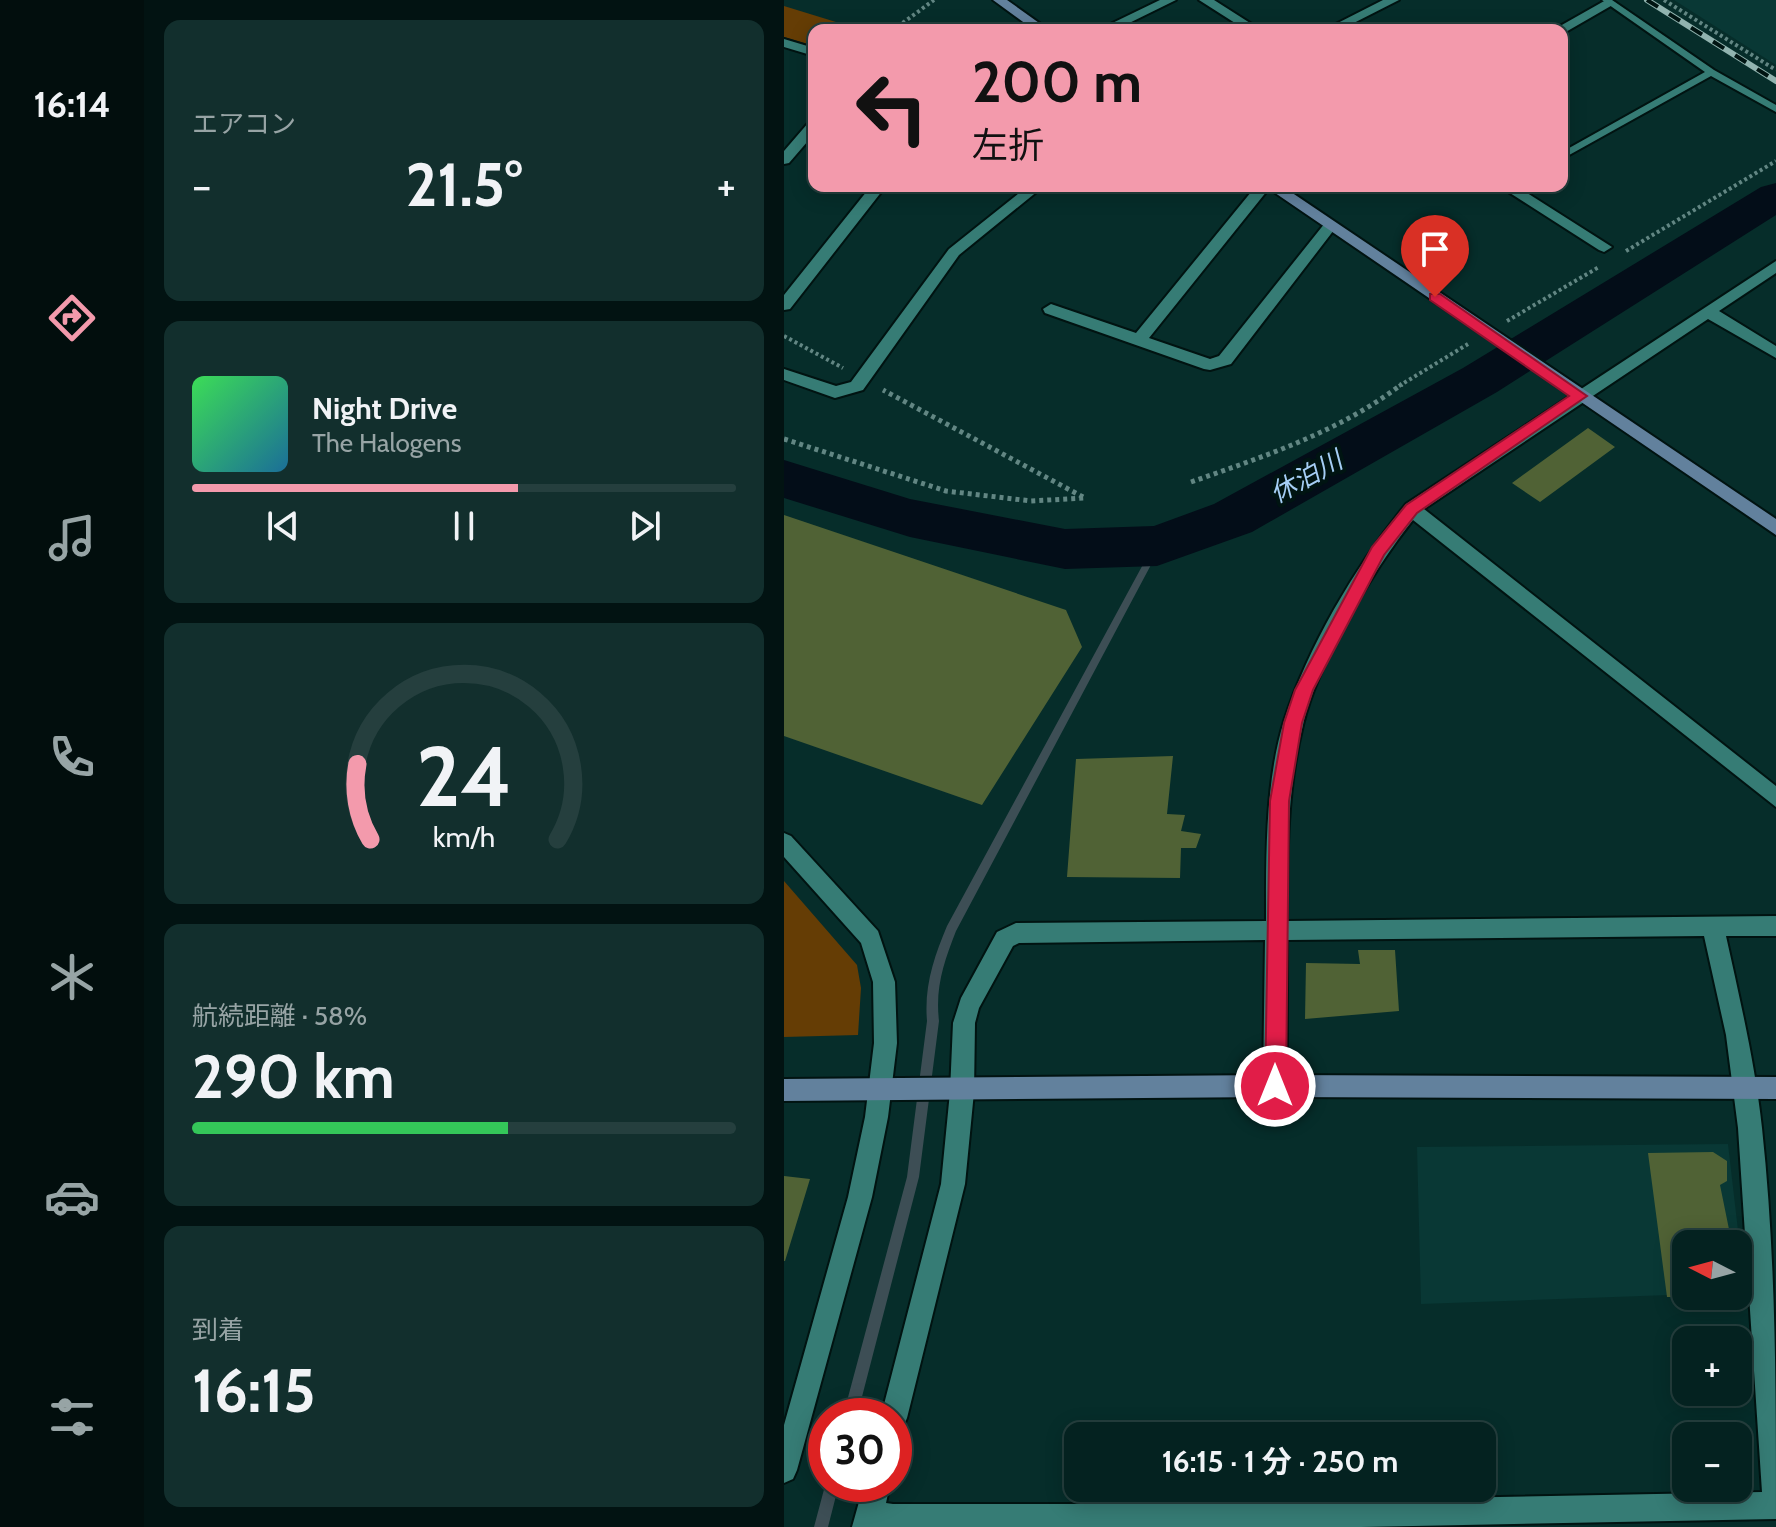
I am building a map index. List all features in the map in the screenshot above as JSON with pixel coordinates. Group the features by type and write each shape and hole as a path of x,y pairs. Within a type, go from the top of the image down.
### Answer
{"street":[{"path":"999,0 1034,24"},
{"path":"1117,24 1170,0"},
{"path":"1205,0 1245,24"},
{"path":"1343,24 1393,0"},
{"path":"1568,25 1608,2"},
{"path":"784,43 808,50"},
{"path":"784,160 808,132"},
{"path":"784,305 874,192"},
{"path":"784,374 835,392 857,386 954,252 1029,192"},
{"path":"1138,341 1259,192"},
{"path":"1281,192 1776,528"},
{"path":"1516,192 1610,252"},
{"path":"1051,309 1199,364 1210,365 1225,360 1330,226"},
{"path":"1275,1086 1280,801 1293,723 1321,654 1378,551 1412,509 1776,266"},
{"path":"1707,311 1776,353"},
{"path":"1412,509 1776,798"},
{"path":"784,842 881,955 886,981 890,1090 784,1470"},
{"path":"899,1398 953,1184 952,1091 964,1023 969,1005 1005,939 1016,933 1276,928 1776,926"},
{"path":"868,1520 1132,1522 1460,1518 1776,1503 1744,1090 1737,1035 1713,927"},
{"path":"784,1090 1275,1086 1776,1088"}],"lane":[{"path":"1608,2 1711,72 1776,109"},
{"path":"1568,153 1711,72"}],"path":[{"path":"901,24 934,0"},
{"path":"1664,0 1776,70"},
{"path":"1191,482 1297,444 1369,409 1412,376 1491,335 1610,252 1776,161"},
{"path":"784,336 852,373"},
{"path":"784,439 946,491 1031,501 1085,498 880,388"}],"shaded area":[{"path":"1674,0 1776,0 1776,65"},
{"path":"784,6 842,24 808,24 808,44 784,37"},
{"path":"784,881 857,965 861,988 858,1035 784,1037"},
{"path":"1728,1144 1738,1230 1672,1230 1672,1296 1421,1304 1417,1147"}],"building":[{"path":"1588,428 1615,447 1540,502 1512,483"},
{"path":"784,515 1066,610 1082,647 982,805 784,736"},
{"path":"1173,756 1167,814 1185,815 1181,831 1201,834 1196,848 1181,848 1180,878 1067,877 1076,759"},
{"path":"1358,950 1395,950 1399,1011 1305,1019 1306,963 1360,964"},
{"path":"1713,1152 1727,1161 1727,1181 1720,1185 1729,1230 1672,1230 1672,1297 1667,1297 1648,1153"},
{"path":"784,1176 810,1179 785,1261 784,1261"}],"waterway":[{"name":"休泊川","path":"784,479 910,518 1065,549 1157,546 1233,518 1480,380 1776,196"},
{"path":"855,1398 913,1177 937,966 951,929 1157,546"},
{"path":"821,1527 827,1502"}],"railway":[{"path":"1647,0 1776,81"}],"route":[{"path":"1275,1086 1280,801 1293,723 1304,690 1378,551 1412,509 1580,396 1435,297"}]}
